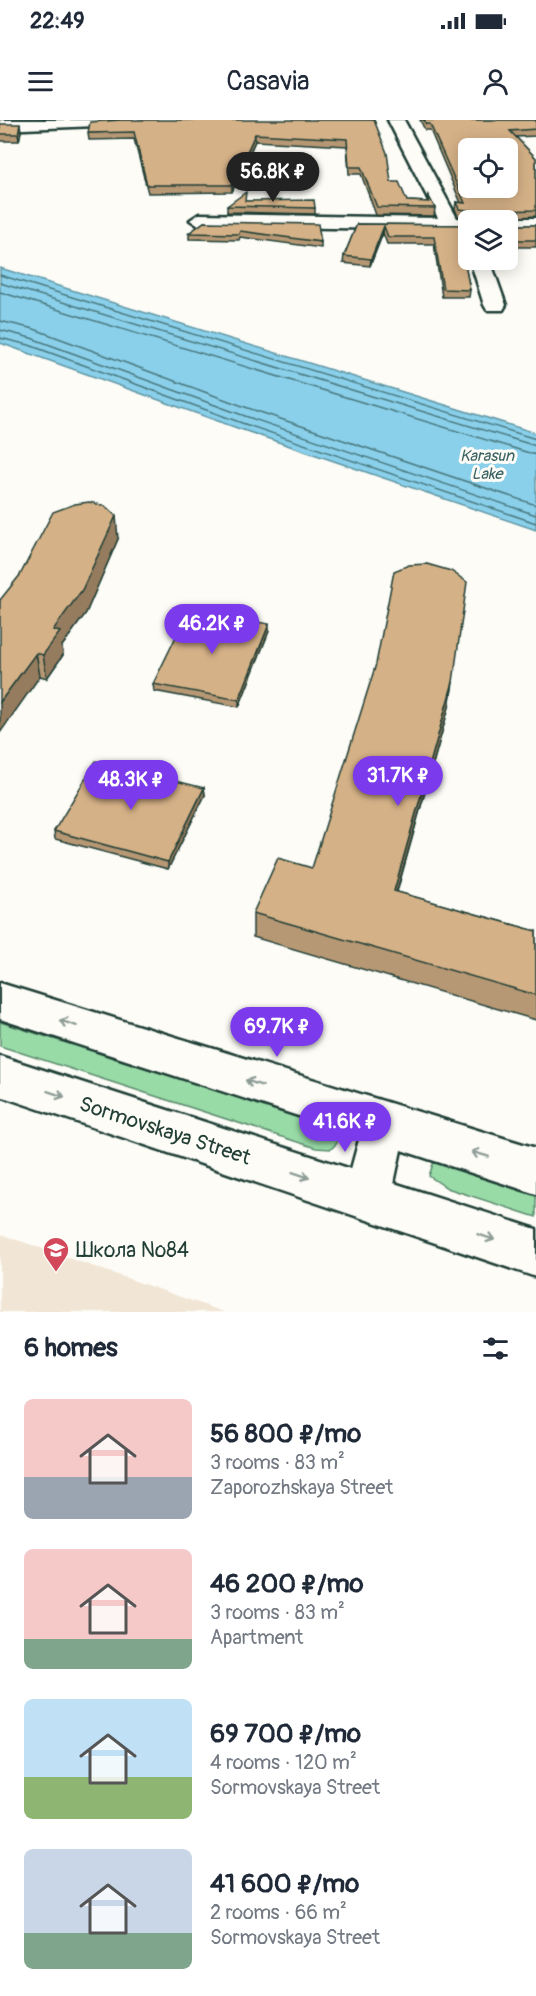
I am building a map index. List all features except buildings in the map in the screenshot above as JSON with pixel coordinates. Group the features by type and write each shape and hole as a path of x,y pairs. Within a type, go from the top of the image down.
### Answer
{"street":[{"path":"0,125 122,120"},
{"path":"396,120 458,216"},
{"path":"199,220 458,224"},
{"path":"518,224 536,224"},
{"path":"483,270 495,305"},
{"path":"0,1001 385,1125 536,1171"},
{"name":"Sormovskaya Street","path":"0,1076 536,1253"},
{"path":"367,1197 385,1125"}],"shaded area":[{"name":"Школа №84","path":"0,1234 224,1312 0,1312"}],"green space":[{"path":"0,1022 325,1125 336,1134 337,1143 331,1149 316,1148 0,1046"},
{"path":"440,1159 536,1190 536,1217 447,1188 429,1176 433,1164"}],"water":[{"name":"Karasun Lake","path":"0,268 536,433 536,530 240,429 0,343"}],"place":[{"name":"Школа №84","path":"56,1273"}]}
